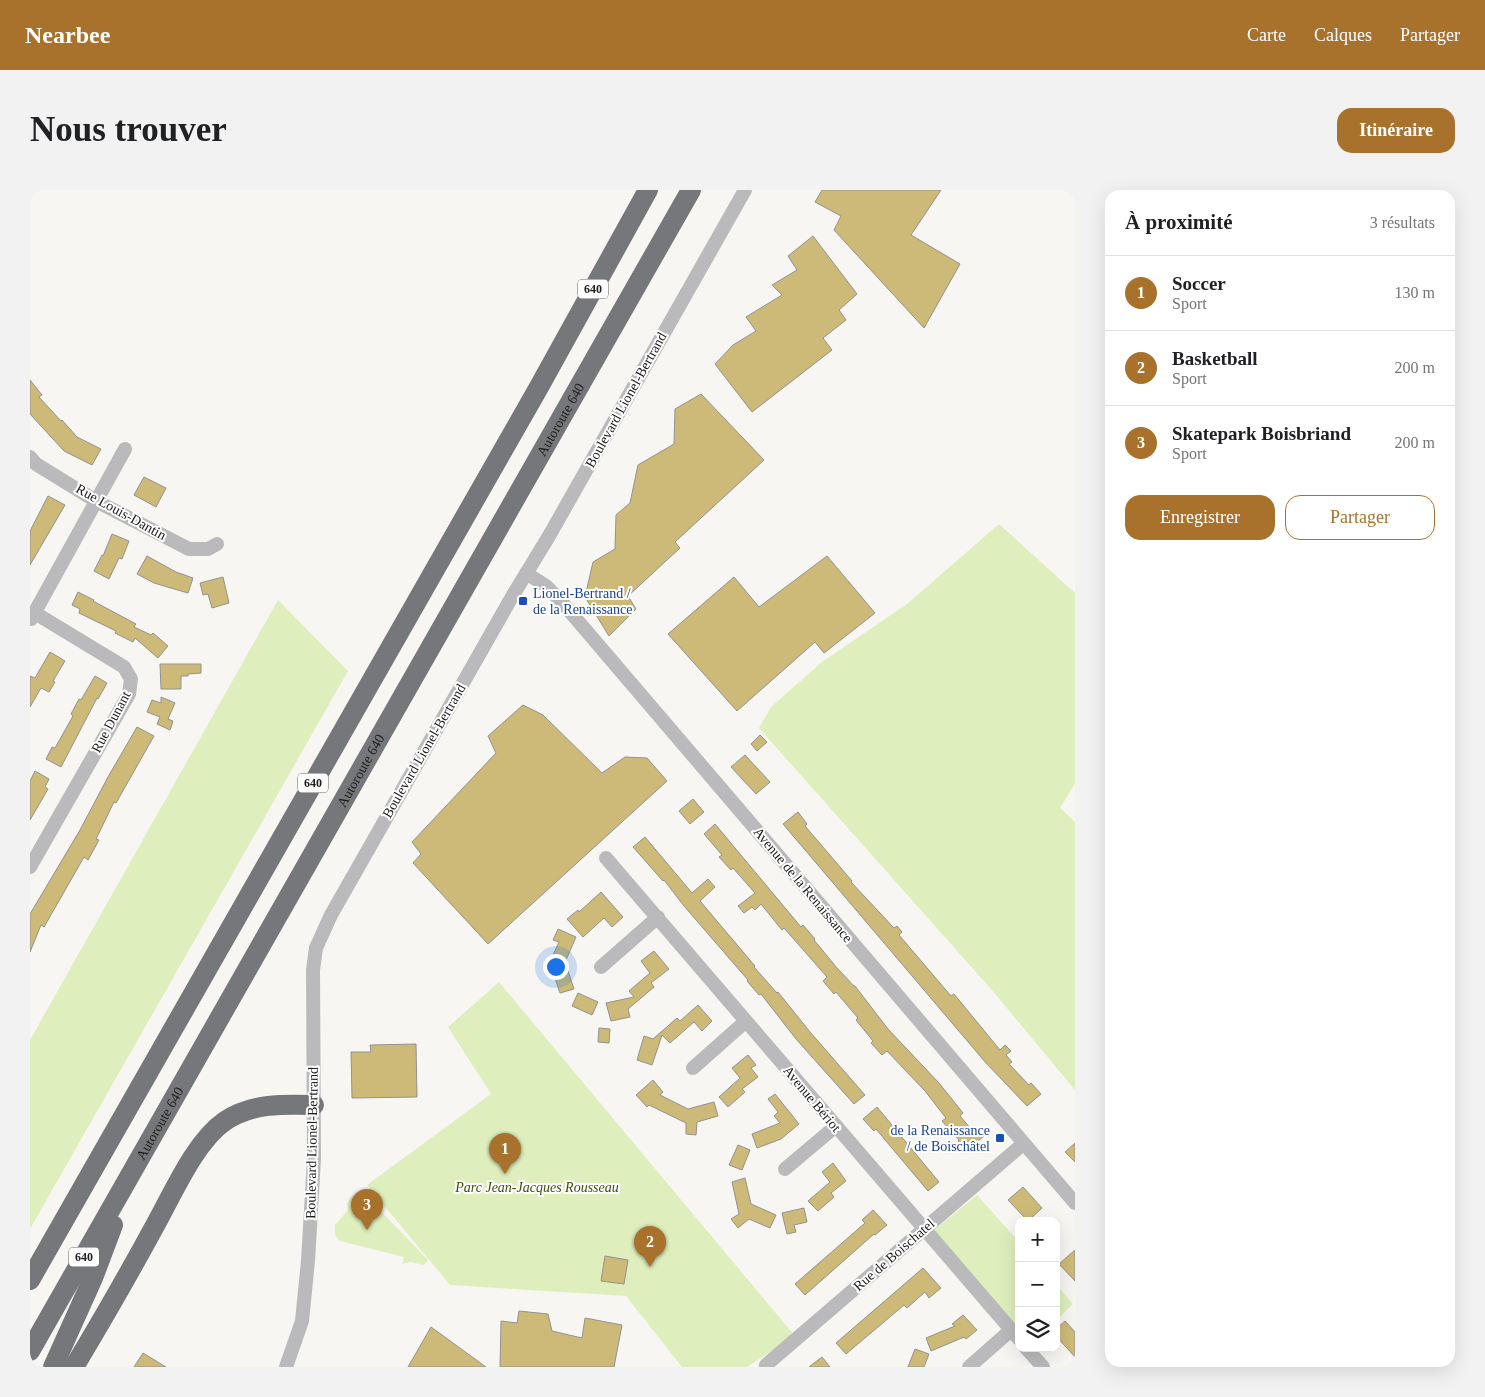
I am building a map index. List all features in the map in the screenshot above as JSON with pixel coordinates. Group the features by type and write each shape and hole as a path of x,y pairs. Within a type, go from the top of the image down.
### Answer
{"highway":[{"name":"640","path":"30,1280 534,396 648,190"},
{"name":"Autoroute 640","path":"30,1351 691,190"},
{"path":"74,1367 205,1139 227,1120 257,1107 281,1104 314,1105"},
{"path":"53,1367 93,1278 136,1162"}],"street":[{"name":"Boulevard Lionel-Bertrand","path":"286,1367 302,1321 308,1260 314,1159 313,970 316,948 320,937 345,889 745,190"},
{"path":"32,617 125,449"},
{"name":"Rue Louis-Dantin","path":"30,457 36,464 96,501 189,549 208,549 217,544"},
{"name":"Avenue de la Renaissance","path":"526,573 546,586 560,600 1075,1204"},
{"name":"Rue Dunant","path":"30,868 129,694 131,678 124,667 32,617"},
{"name":"Avenue Bériot","path":"606,858 1015,1335"},
{"path":"601,967 658,917"},
{"path":"693,1068 746,1021"},
{"path":"785,1170 836,1126"},
{"name":"Rue de Boischatel","path":"766,1366 1023,1144"},
{"path":"969,1367 1015,1335"},
{"path":"1030,1352 1043,1367"}],"green space":[{"path":"999,524 1075,593 1075,784 1060,808 1075,822 1075,1090 991,989 759,728 771,707 822,662 907,604"},
{"path":"278,600 348,671 30,1229 30,1040"},
{"name":"Parc Jean-Jacques Rousseau","path":"499,982 795,1336 747,1367 682,1367 626,1296 450,1285 367,1185 491,1094 448,1027"},
{"path":"359,1193 368,1198 428,1260 424,1265 410,1262 402,1264 404,1257 340,1241 335,1235 335,1225 348,1210 347,1204 351,1197"},
{"path":"977,1195 1015,1238 1015,1324 932,1232"},
{"path":"1060,1289 1073,1304 1060,1317"}],"building":[{"path":"822,190 941,190 911,235 960,264 924,328 834,230 841,216 815,202"},
{"path":"813,236 857,294 839,310 846,320 823,338 832,350 752,412 715,364 733,345 756,331 746,317 782,295 772,285 797,270 788,256"},
{"path":"30,380 42,395 39,397 77,437 101,449 92,465 64,451 30,414"},
{"path":"701,394 764,460 675,542 680,548 628,596 636,609 609,636 585,597 593,562 615,549 616,515 630,503 638,465 674,444 675,409"},
{"path":"144,477 166,488 156,507 134,495"},
{"path":"48,496 65,505 30,565 30,531"},
{"path":"112,534 129,541 122,559 119,558 109,579 94,571 103,556"},
{"path":"147,556 176,572 193,578 188,593 154,583 137,574"},
{"path":"827,556 875,613 824,653 815,642 737,711 668,634 734,577 759,607"},
{"path":"223,577 229,603 212,608 208,594 203,595 200,583"},
{"path":"78,592 136,624 134,627 151,635 153,633 168,646 158,658 135,638 133,642 115,633 116,631 79,613 80,609 72,605"},
{"path":"50,652 65,661 49,692 41,688 30,707 30,676 35,678"},
{"path":"160,664 201,664 201,673 181,676 181,689 161,689"},
{"path":"95,676 107,683 97,698 61,767 46,759 52,747 55,748 73,716 71,714 79,699 81,700"},
{"path":"161,697 175,703 168,719 173,721 170,730 157,724 160,717 147,712 152,700 161,703"},
{"path":"523,705 543,715 602,773 625,757 647,758 667,781 488,944 413,863 421,854 412,842 496,753 488,736"},
{"path":"137,727 154,736 116,803 114,802 96,839 99,840 88,860 84,857 44,927 41,925 30,952 30,914 80,830"},
{"path":"760,735 767,742 757,751 751,744"},
{"path":"745,755 770,782 756,794 731,767"},
{"path":"35,771 49,779 45,787 48,789 30,820 30,781"},
{"path":"693,799 704,812 690,824 679,811"},
{"path":"798,812 807,824 805,826 851,882 894,928 897,926 902,932 899,935 951,996 954,994 1000,1050 1005,1045 1011,1051 1006,1055 1012,1062 1009,1064 1029,1085 1031,1083 1041,1094 1027,1106 986,1063 783,824"},
{"path":"715,824 801,927 803,925 837,968 855,986 888,1029 939,1083 963,1113 960,1116 971,1129 974,1126 984,1136 967,1151 942,1121 946,1118 925,1091 887,1051 882,1055 871,1043 873,1041 856,1020 858,1018 836,992 834,994 823,981 827,977 784,928 782,930 761,904 755,910 752,907 744,913 738,906 755,893 733,868 731,870 719,857 722,855 704,834"},
{"path":"645,837 692,893 708,879 715,887 700,901 754,967 778,992 865,1095 854,1104 796,1039 761,994 759,995 747,981 664,880 633,847"},
{"path":"601,892 623,917 612,927 604,918 583,937 567,919 578,910 579,912"},
{"path":"558,929 576,937 566,960 553,955 559,942 553,940"},
{"path":"654,951 669,969 651,983 654,987 628,1009 630,1017 611,1021 606,1003 634,997 629,991 650,973 641,961"},
{"path":"567,968 574,989 560,993 553,972"},
{"path":"578,993 598,1002 592,1015 572,1006"},
{"path":"698,1005 712,1021 702,1031 694,1022 670,1043 662,1035 652,1065 637,1060 644,1036 653,1039 677,1018 680,1021"},
{"path":"599,1028 610,1029 609,1043 598,1042"},
{"path":"416,1044 417,1097 352,1098 351,1052 371,1052 370,1045"},
{"path":"748,1055 756,1065 751,1068 758,1077 742,1089 745,1092 728,1107 719,1097 740,1078 732,1068"},
{"path":"653,1080 663,1092 660,1095 688,1109 714,1102 718,1116 697,1122 696,1135 686,1134 686,1123 649,1105 647,1107 636,1095"},
{"path":"775,1094 799,1124 781,1139 757,1148 752,1134 780,1123 774,1116 778,1112 768,1099"},
{"path":"877,1107 939,1182 928,1191 876,1129 874,1131 863,1119"},
{"path":"1075,1143 1075,1162 1065,1152"},
{"path":"738,1145 750,1150 742,1170 729,1165"},
{"path":"833,1163 846,1181 831,1193 834,1197 818,1211 808,1201 830,1182 822,1172"},
{"path":"745,1178 751,1204 776,1215 770,1228 749,1219 738,1228 731,1219 739,1214 732,1182"},
{"path":"1023,1187 1042,1208 1032,1217 1024,1217 1008,1200"},
{"path":"804,1208 807,1222 794,1225 796,1232 787,1234 782,1213"},
{"path":"873,1210 887,1225 874,1234 805,1295 795,1284 865,1223 862,1220"},
{"path":"1075,1250 1075,1281 1060,1265"},
{"path":"605,1256 628,1260 624,1284 601,1281"},
{"path":"923,1268 941,1288 929,1298 925,1292 907,1308 904,1305 846,1354 836,1343"},
{"path":"519,1311 548,1314 552,1331 582,1338 585,1318 622,1325 614,1367 500,1367 501,1321 517,1323"},
{"path":"963,1315 977,1330 966,1339 964,1337 931,1351 926,1338 955,1326 952,1324"},
{"path":"1065,1321 1075,1332 1075,1357 1060,1340 1060,1325"},
{"path":"431,1327 486,1367 408,1367"},
{"path":"915,1349 929,1354 924,1367 908,1367"},
{"path":"143,1353 166,1367 134,1367"},
{"path":"822,1357 830,1367 809,1367"}],"place":[{"name":"Lionel-Bertrand / de la Renaissance","path":"523,601"},
{"name":"de la Renaissance / de Boischâtel","path":"1000,1138"},
{"name":"Soccer","path":"505,1174"},
{"name":"Skatepark Boisbriand","path":"367,1230"},
{"name":"Basketball","path":"650,1267"}]}
